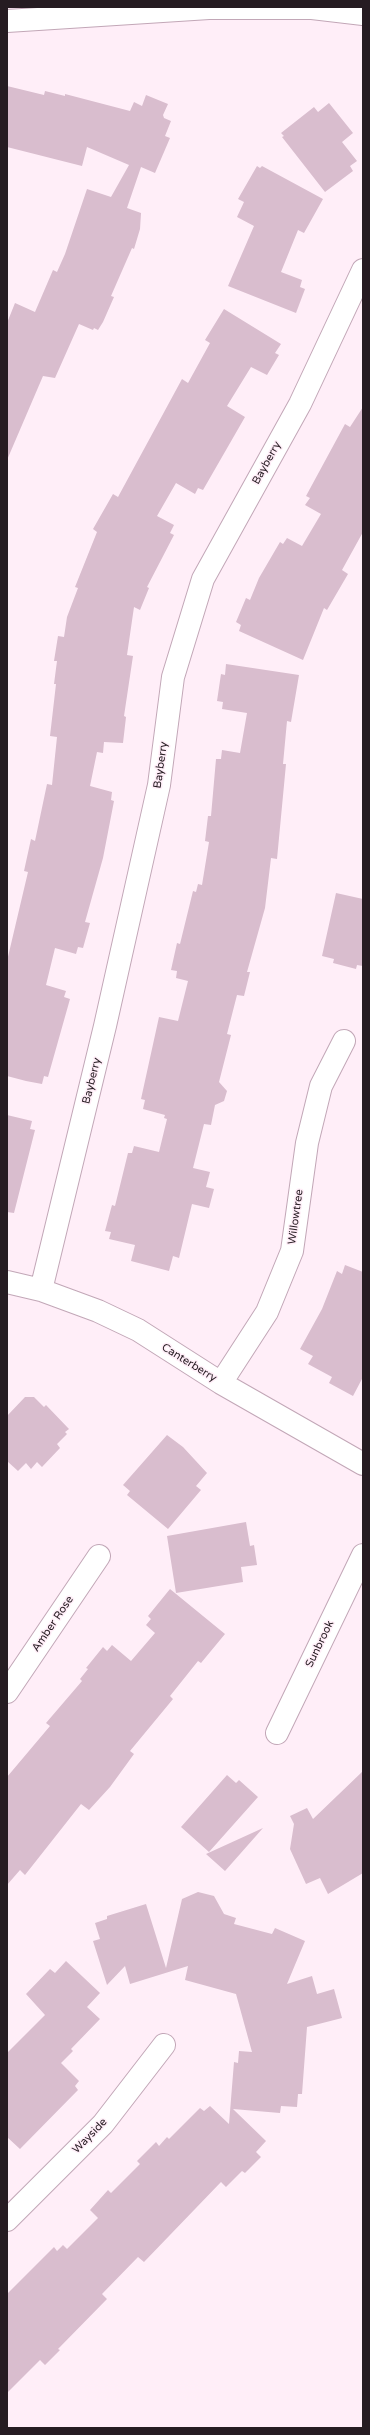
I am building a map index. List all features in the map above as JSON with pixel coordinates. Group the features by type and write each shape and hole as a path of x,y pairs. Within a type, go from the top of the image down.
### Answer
{"street":[{"path":"7,21 119,10 209,8 312,8 363,14"},
{"name":"Bayberry","path":"41,1290 105,1026 159,785 173,677 203,579 300,404 363,270"},
{"name":"Willowtree","path":"221,1382 267,1312 292,1251 307,1143 321,1086 344,1041"},
{"name":"Canterberry","path":"7,1282 41,1290 98,1311 138,1330 221,1382 363,1464"},
{"name":"Sunbrook","path":"277,1733 363,1555"},
{"name":"Amber Rose","path":"7,1692 99,1556"},
{"name":"Wayside","path":"7,2220 103,2124 164,2045"}],"building":[{"path":"7,86 44,95 45,91 65,96 65,94 130,111 134,102 142,106 146,95 168,104 163,115 164,118 171,121 165,136 170,138 155,173 141,167 127,208 141,213 140,229 134,249 132,248 111,296 114,297 103,322 98,330 94,328 93,330 79,324 55,378 43,376 7,460 7,323 15,303 35,312 53,270 57,272 65,254 87,189 111,197 129,165 87,147 82,166 7,147"},
{"path":"329,103 353,133 342,142 357,161 350,166 353,171 325,192 282,137 284,136 281,133 314,107 318,112"},
{"path":"257,166 260,168 262,166 323,199 304,233 298,230 281,272 302,280 300,287 305,289 296,313 228,286 254,226 237,217 244,202 238,199"},
{"path":"224,309 281,344 275,353 279,355 267,375 251,367 227,406 245,417 203,490 198,488 195,494 176,483 157,516 174,525 170,533 174,535 147,587 149,588 140,610 134,607 127,655 133,656 124,716 126,717 123,743 104,742 103,753 97,752 90,786 112,792 111,800 114,801 103,858 85,922 90,923 83,948 78,947 76,954 55,948 46,985 66,991 64,997 70,999 48,1077 44,1076 42,1084 7,1076 7,961 28,872 24,871 31,839 35,841 47,784 52,785 57,737 50,736 56,684 54,684 57,661 54,661 58,636 64,637 67,617 78,588 75,587 97,532 93,529 113,494 118,497 182,379 188,383 210,343 205,340"},
{"path":"363,407 363,532 342,570 348,574 327,610 324,608 303,660 239,631 241,625 236,622 246,598 250,600 259,578 280,542 283,544 287,538 302,546 321,514 305,505 310,498 306,496 345,424 350,427"},
{"path":"226,664 299,675 291,722 287,721 283,764 286,764 277,859 271,858 265,908 247,972 250,972 244,996 237,995 227,1034 231,1035 219,1082 227,1091 224,1101 215,1105 211,1125 204,1124 193,1168 210,1172 206,1187 214,1189 209,1208 192,1204 179,1258 173,1256 169,1271 131,1261 135,1245 109,1239 111,1232 105,1231 112,1205 115,1206 128,1153 132,1153 134,1146 159,1152 167,1119 164,1118 165,1115 143,1109 145,1100 141,1099 159,1017 178,1021 188,981 176,978 177,971 171,970 177,943 180,944 193,891 196,892 198,884 202,885 209,842 205,841 208,816 211,816 216,759 221,759 222,750 240,753 247,713 222,709 223,702 217,701 221,674 225,675"},
{"path":"336,893 363,899 363,966 357,965 356,969 333,963 334,959 322,956"},
{"path":"7,1115 32,1121 30,1129 35,1130 14,1213 7,1212"},
{"path":"345,1265 363,1272 363,1377 353,1396 329,1383 332,1377 308,1364 313,1356 300,1349 322,1309 337,1271 342,1274"},
{"path":"25,1397 34,1397 44,1407 46,1405 69,1429 65,1432 67,1434 57,1444 60,1448 42,1467 37,1462 31,1469 26,1463 18,1471 7,1461 7,1416"},
{"path":"167,1435 183,1447 207,1473 196,1486 201,1490 168,1529 127,1495 130,1491 123,1485"},
{"path":"246,1522 250,1546 254,1545 257,1565 241,1567 243,1582 176,1593 167,1536"},
{"path":"170,1589 225,1634 201,1663 198,1661 170,1696 173,1699 130,1751 134,1754 110,1787 89,1810 81,1804 25,1875 20,1870 7,1885 7,1777 50,1726 46,1723 82,1681 80,1679 88,1669 86,1668 103,1647 107,1651 112,1645 131,1661 155,1633 146,1625 151,1619 148,1616"},
{"path":"363,1771 363,1873 328,1894 320,1878 306,1884 290,1849 294,1824 290,1816 307,1808 313,1819"},
{"path":"227,1775 236,1783 239,1780 258,1797 209,1852 181,1827"},
{"path":"263,1828 225,1871 206,1854"},
{"path":"198,1892 214,1896 224,1914 236,1918 234,1924 272,1934 275,1928 305,1941 287,1984 312,1976 317,1994 334,1989 342,2018 307,2027 302,2094 298,2094 297,2107 281,2106 280,2113 233,2109 266,2141 256,2152 261,2157 245,2173 242,2171 226,2187 221,2182 144,2262 138,2257 102,2294 107,2299 58,2349 60,2350 45,2365 40,2360 7,2393 7,2294 54,2247 57,2251 63,2245 67,2249 98,2218 90,2210 108,2190 111,2193 140,2164 137,2161 156,2142 159,2146 167,2137 169,2139 200,2108 204,2111 210,2106 229,2124 234,2062 238,2063 239,2051 252,2052 236,1994 185,1980 188,1966 130,1984 125,1966 107,1985 93,1941 100,1939 95,1923 107,1919 107,1916 146,1904 166,1968 182,1899"},
{"path":"66,1961 100,1993 87,2007 100,2019 71,2049 73,2051 61,2063 79,2081 75,2086 78,2090 20,2149 7,2137 7,2053 45,2015 26,1994 50,1969 55,1973"}]}
